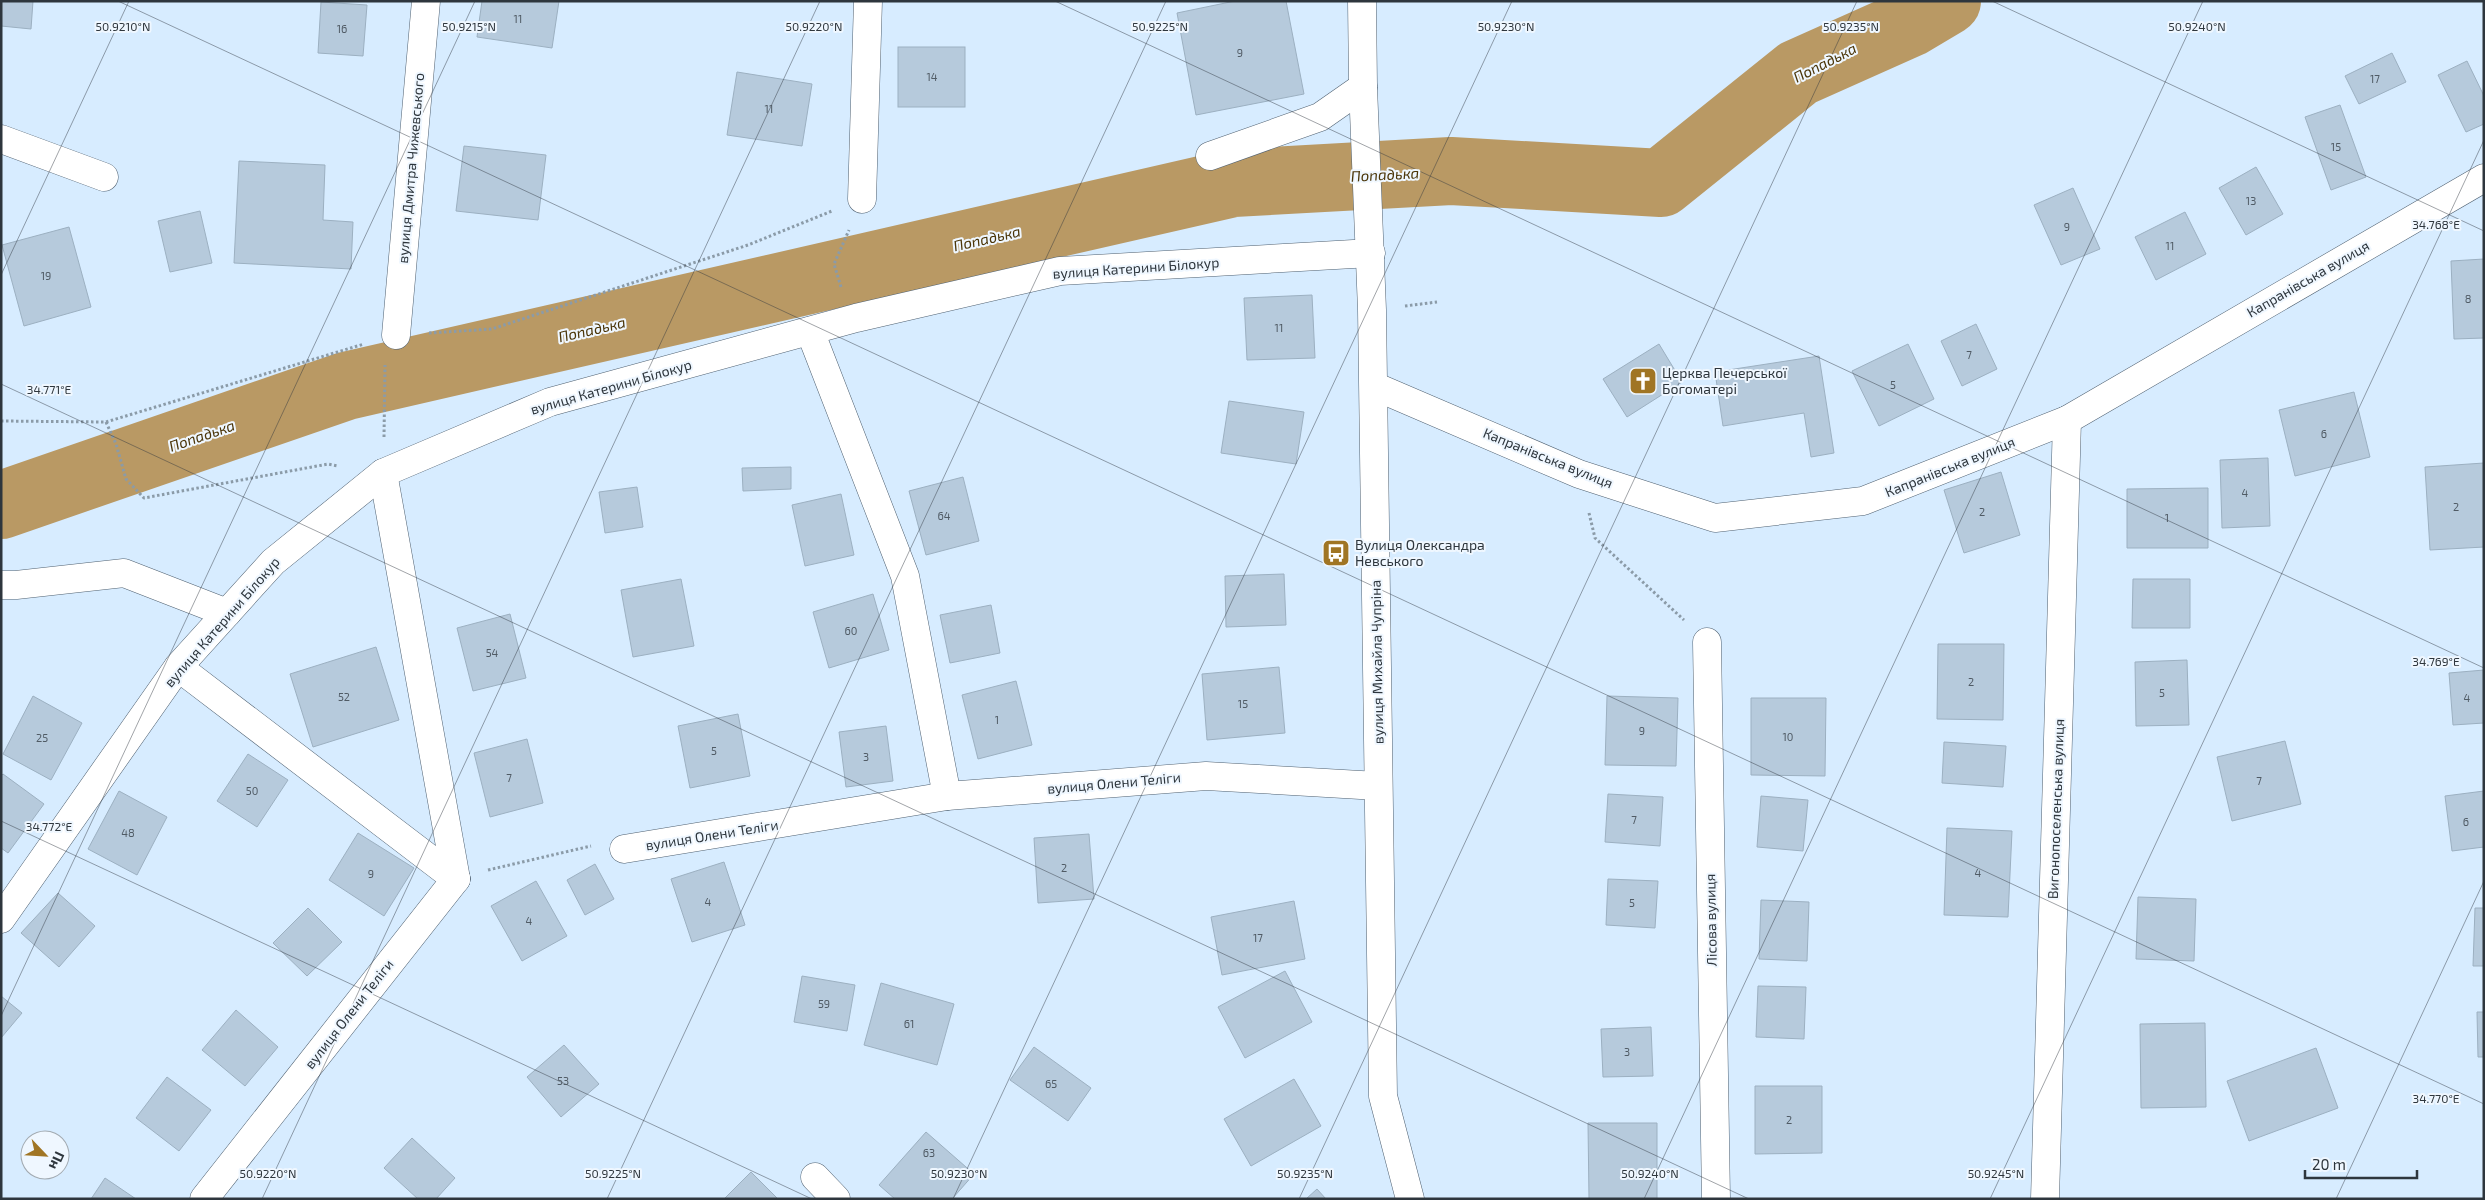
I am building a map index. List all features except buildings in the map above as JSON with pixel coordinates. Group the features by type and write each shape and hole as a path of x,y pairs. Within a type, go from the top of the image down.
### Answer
{"street":[{"name":"вулиця Дмитра Чижевського","path":"396,335 426,1"},
{"path":"862,198 868,1"},
{"name":"вулиця Михайла Чупріна","path":"1362,1 1363,87 1371,241 1374,386 1383,1096 1410,1199"},
{"path":"1210,156 1320,117 1363,87"},
{"path":"1,139 104,178"},
{"name":"Капранівська вулиця","path":"1374,386 1579,474 1714,518 1863,501 2067,420 2484,178"},
{"name":"вулиця Катерини Білокур","path":"1,919 178,667 273,562 382,473 550,402 810,331 1060,271 1371,241"},
{"path":"810,331 905,576 947,796"},
{"name":"Вигонопоселенська вулиця","path":"2045,1199 2067,420"},
{"path":"382,473 456,879"},
{"path":"1,585 124,573 227,613"},
{"name":"Лісова вулиця","path":"1706,642 1716,1199"},
{"path":"178,667 456,879"},
{"name":"вулиця Олени Теліги","path":"624,849 947,796 1206,776 1378,786"},
{"name":"вулиця Олени Теліги","path":"204,1199 456,879"},
{"path":"815,1178 836,1199"}],"path":[{"path":"1,421 106,422 396,335 492,329 748,245 862,198"},
{"path":"844,295 834,264 862,198"},
{"path":"385,361 386,402"},
{"path":"106,422 116,444 126,479 144,498 328,464 382,473"},
{"path":"1579,474 1595,538 1706,642"},
{"path":"456,879 587,845 624,849"}],"waterway":[{"name":"Попадька","path":"1,505 346,386 1233,183 1451,171 1661,183 1798,73 1910,23 1947,1"}],"place":[{"name":"Церква Печерської Богоматері","path":"1643,381"},
{"name":"Вулиця Олександра Невського","path":"1336,553"}]}
